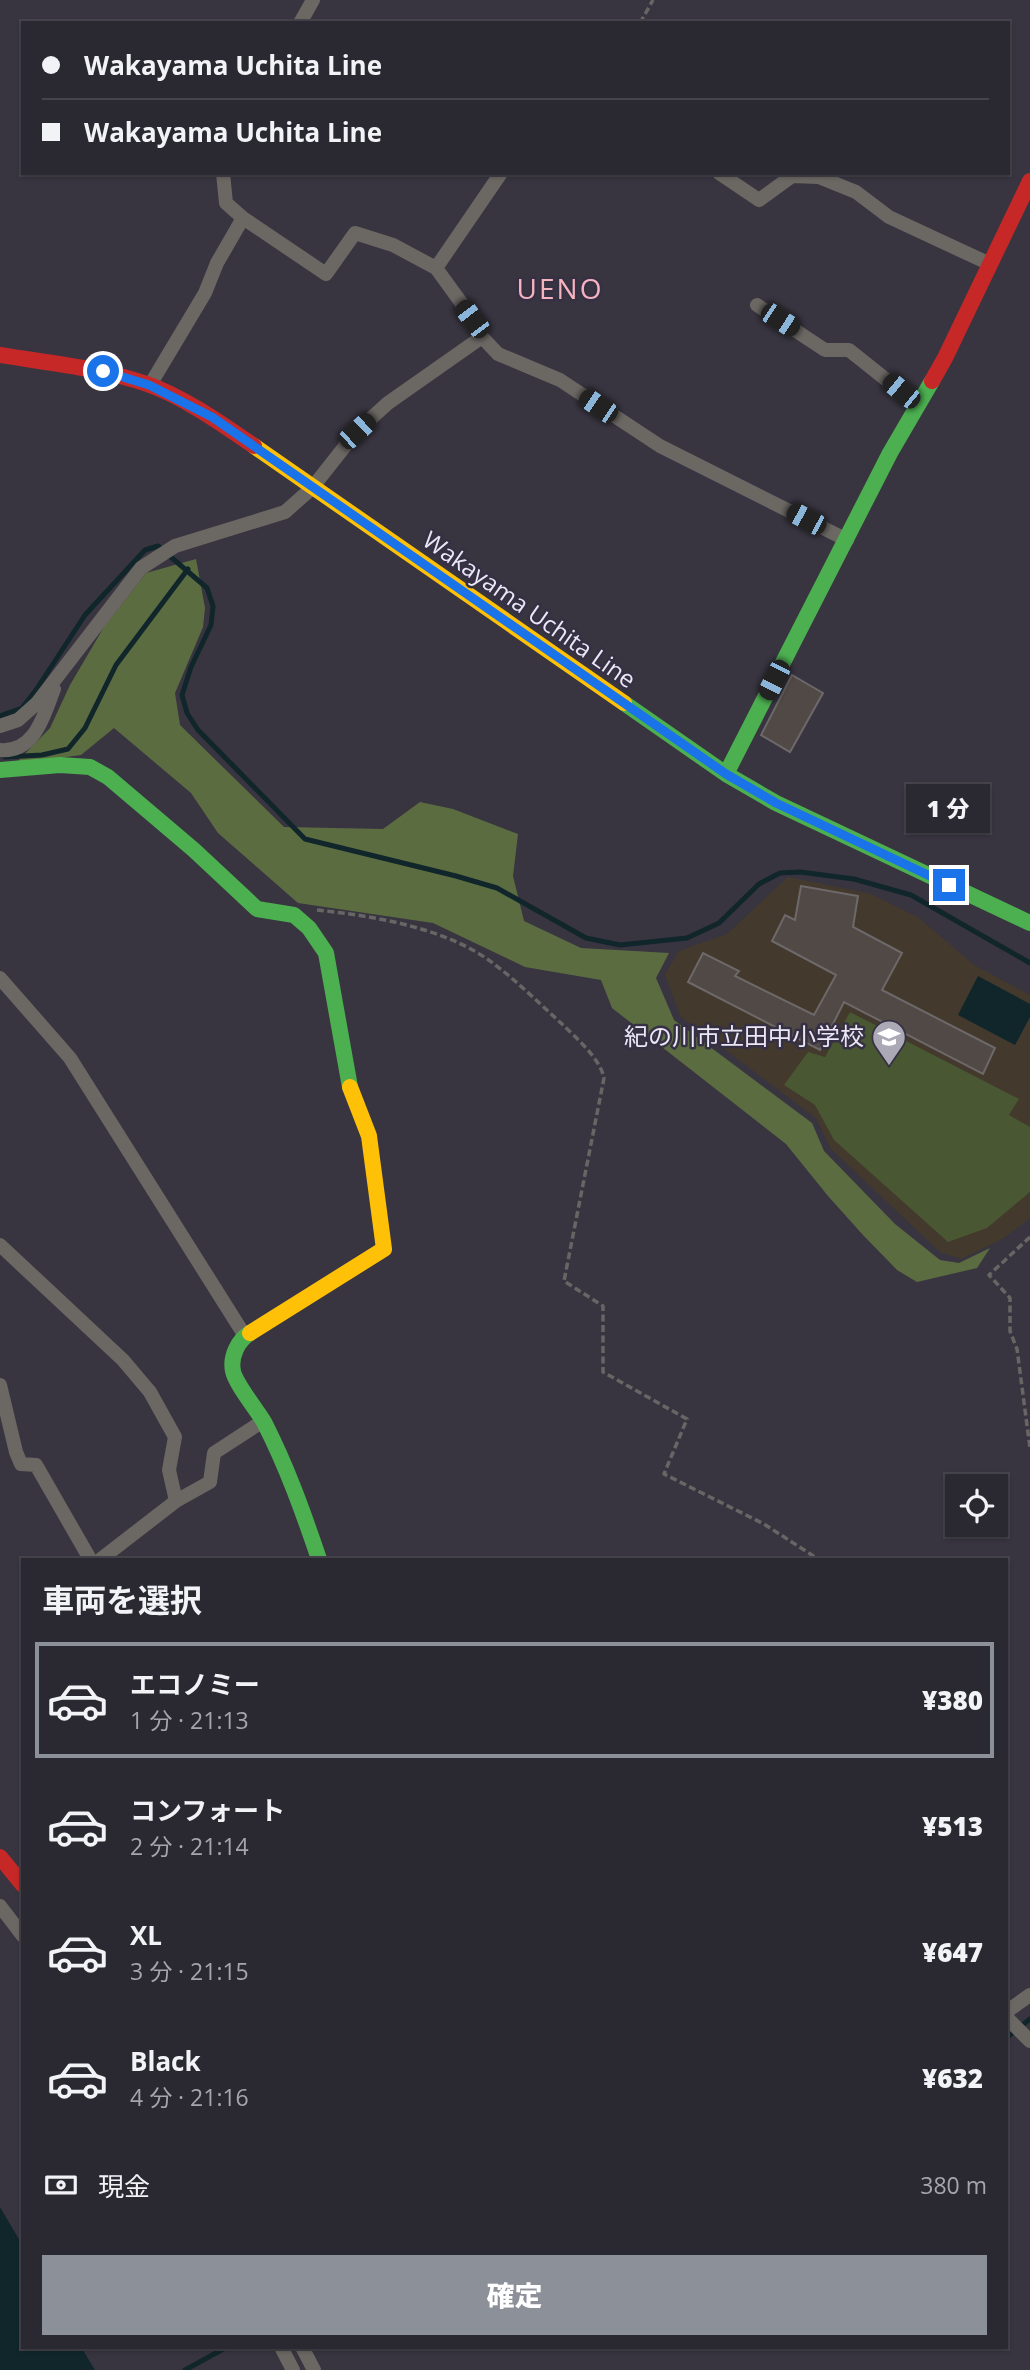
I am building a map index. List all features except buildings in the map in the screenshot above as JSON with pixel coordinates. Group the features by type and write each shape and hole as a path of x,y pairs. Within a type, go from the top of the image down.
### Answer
{"street":[{"path":"301,21 313,0"},
{"path":"223,175 226,203 243,218 326,274 355,233 393,245 436,268 482,337 498,354 560,380 660,446 847,540"},
{"path":"436,268 500,175"},
{"path":"722,175 759,200 792,176 819,177 856,192 889,217 990,264"},
{"path":"726,774 890,453 945,358 1030,181"},
{"path":"149,385 205,292 217,263 243,218"},
{"path":"757,305 825,350 849,350 918,405"},
{"path":"0,726 18,720 37,703 141,568 175,546 285,512 312,488 357,431 388,403 482,337"},
{"name":"Wakayama Uchita Line","path":"0,355 103,371 149,385 212,417 726,774 776,803 1030,923"},
{"path":"0,750 8,751 24,746 40,727 57,679"},
{"path":"0,770 60,765 90,767 108,777 185,841 257,909 294,915 309,928 326,953 350,1088 369,1136 384,1249 245,1336 234,1353 233,1372 263,1421 295,1488 319,1558"},
{"path":"0,978 70,1058 245,1336"},
{"path":"0,1245 123,1360 150,1392 175,1437 169,1470 176,1501"},
{"path":"0,1385 21,1464 36,1465 89,1558"},
{"path":"102,1558 176,1501 210,1482 214,1453 263,1421"},
{"path":"0,1857 21,1883"},
{"path":"0,1906 21,1933"},
{"path":"1008,2015 1030,1995"},
{"path":"1008,2017 1029,2040"},
{"path":"282,2349 293,2370"},
{"path":"303,2349 314,2370"}],"path":[{"path":"641,21 653,0"},
{"path":"294,915 303,909 350,914 454,940 493,962 571,1033 598,1063 604,1078 564,1280 603,1306 603,1372 687,1419 664,1474 764,1524 816,1558"},
{"path":"1030,1237 989,1275 1010,1298 1010,1331 1017,1349 1030,1448"}],"shaded area":[{"name":"紀の川市立田中小学校","path":"788,877 871,894 919,918 974,965 1030,995 1030,1218 1004,1238 961,1259 940,1252 831,1149 816,1118 680,1016 665,974 679,951 727,934"},
{"path":"978,976 1030,1004 1030,1017 1015,1045 958,1015"},
{"path":"0,2207 21,2243 21,2349 82,2349 95,2370 0,2370"}],"green space":[{"path":"196,559 205,608 203,627 175,693 180,725 284,827 383,829 420,802 453,809 518,834 513,876 524,921 581,948 669,953 656,978 674,1020 812,1123 824,1151 895,1224 940,1260 959,1263 990,1248 977,1268 917,1282 897,1270 828,1196 786,1144 612,1008 601,980 525,967 433,923 298,903 218,833 191,793 114,728 81,755 15,764 50,728 70,685 104,627 146,573"},
{"path":"850,1012 1019,1099 1009,1115 1030,1127 1030,1192 987,1228 948,1242 834,1140 815,1105 784,1085 808,1052 825,1057"}],"waterway":[{"path":"0,716 22,708 85,615 145,550 158,546 207,588 213,606 211,625 191,667 182,695 187,713 198,730 305,839 497,888 586,938 620,945 687,938 719,923 759,884 780,873 800,872 854,879 911,895 1030,963"},
{"path":"5,757 42,755 68,749 85,728 116,665 188,569"},
{"path":"1008,2036 1030,2019"},
{"path":"185,2370 223,2349"}],"traffic: fast":[{"path":"726,774 890,453 932,381"},
{"path":"624,703 726,774 776,803 1030,923"},
{"path":"0,770 60,765 90,767 108,777 194,850 257,909 294,915 309,928 326,953 350,1087"},
{"path":"250,1333 236,1349 233,1371 264,1422 280,1456 319,1558"}],"traffic: slow":[{"path":"254,446 624,703"},
{"path":"250,1333 384,1249 369,1136 350,1087"}],"traffic: jam":[{"path":"932,381 1030,181"},
{"path":"0,355 93,370 161,389 216,420 254,446"},
{"path":"0,1857 21,1883"}],"place":[{"name":"紀の川市立田中小学校","path":"889,1067"}],"district":[{"name":"UENO","path":"560,289"}],"route":[{"path":"103,371 149,385 212,417 726,774 776,803 949,885"}]}
